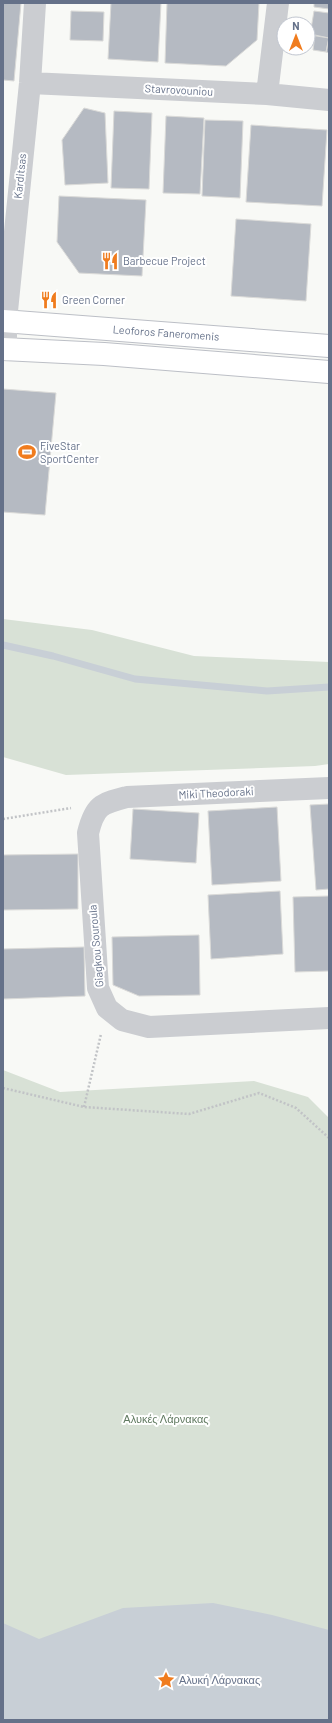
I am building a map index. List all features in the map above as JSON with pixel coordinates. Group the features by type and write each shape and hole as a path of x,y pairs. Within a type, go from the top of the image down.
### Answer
{"main road":[{"name":"Leoforos Faneromenis","path":"5,321 329,346"},
{"path":"4,349 104,354 329,372"}],"street":[{"name":"Karditsas","path":"4,349 5,321 30,83 35,3"},
{"path":"267,94 278,3"},
{"name":"Stavrovouniou","path":"30,83 267,94 329,100"},
{"name":"Miki Theodoraki","path":"103,803 127,797 329,788"},
{"name":"Giagkou Souroula","path":"103,803 92,818 88,833 98,988 107,1008 122,1020 149,1027 329,1018"}],"path":[{"path":"3,819 103,803"},
{"path":"84,1107 107,1008"},
{"path":"3,1088 84,1107 189,1114 259,1093 296,1108 329,1138"}],"green space":[{"path":"3,619 92,630 194,656 329,662 329,764 315,766 66,775 3,757"},
{"name":"Αλυκές Λάρνακας","path":"3,1070 60,1092 254,1081 308,1097 329,1118 329,1720 3,1720"}],"shaded area":[{"name":"Αλυκή Λάρνακας","path":"213,1603 272,1615 329,1630 329,1720 3,1720 3,1623 39,1639 123,1608"}],"building":[{"path":"3,3 21,3 14,81 3,80"},
{"path":"111,3 161,3 158,62 108,59"},
{"path":"167,3 259,3 257,40 226,66 165,63"},
{"path":"314,3 329,3 329,9 314,7"},
{"path":"71,11 104,12 103,41 70,40"},
{"path":"314,11 329,13 329,38 316,36 316,16 313,16"},
{"path":"316,35 329,38 326,52 316,50"},
{"path":"329,37 329,53 326,52"},
{"path":"84,108 105,113 108,183 65,185 62,140"},
{"path":"114,111 152,113 149,189 111,188"},
{"path":"166,116 204,118 200,194 163,193"},
{"path":"205,120 243,121 240,198 202,196"},
{"path":"251,125 327,130 322,206 246,202"},
{"path":"59,196 146,200 142,276 79,273 57,242"},
{"path":"236,219 311,224 306,301 231,296"},
{"name":"FiveStar SportCenter","path":"3,389 56,393 45,515 3,512"},
{"path":"329,804 329,889 316,890 310,805"},
{"path":"277,807 281,881 212,885 208,811"},
{"path":"133,809 199,813 196,863 130,859"},
{"path":"78,854 78,909 3,910 3,855"},
{"path":"280,891 283,954 211,959 208,895"},
{"path":"329,896 329,971 295,972 293,897"},
{"path":"199,935 200,995 139,996 113,985 112,937"},
{"path":"84,947 85,996 3,999 3,949"}],"waterway":[{"path":"3,645 53,656 135,679 267,691 329,687"}],"place":[{"name":"Barbecue Project","path":"110,261"},
{"name":"Green Corner","path":"49,300"},
{"name":"FiveStar SportCenter","path":"27,452"},
{"name":"Αλυκή Λάρνακας","path":"166,1680"}]}
